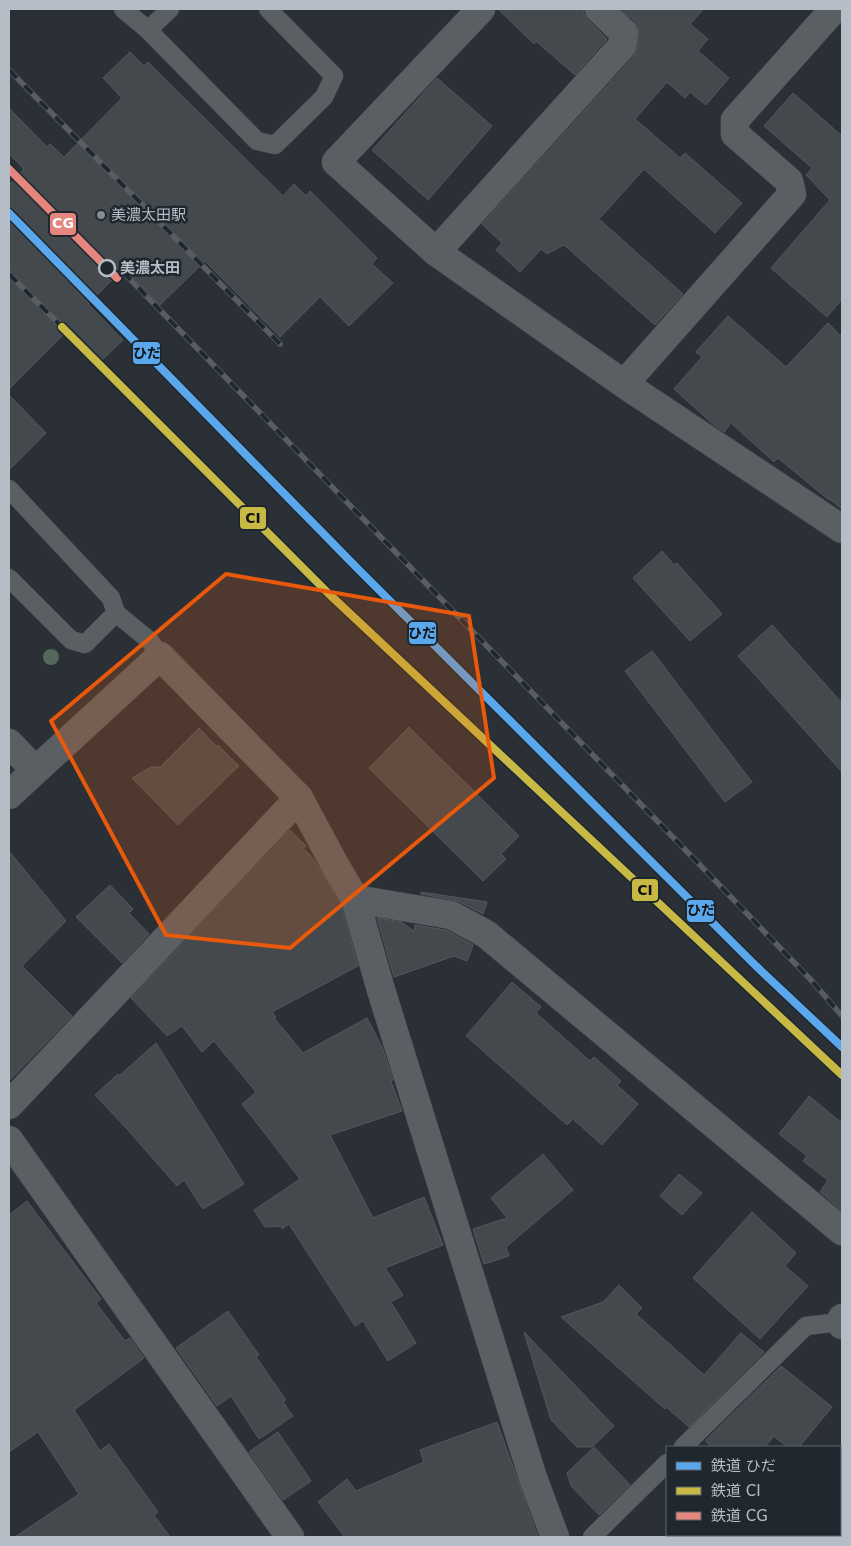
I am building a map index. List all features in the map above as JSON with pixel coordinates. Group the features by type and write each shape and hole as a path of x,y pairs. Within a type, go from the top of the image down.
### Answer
{"street":[{"path":"481,9 336,162 436,252 624,384 842,529"},
{"path":"436,252 622,46 624,33 599,9"},
{"path":"624,384 792,194 789,181 735,134 735,120 834,9"},
{"path":"9,795 160,656 299,798 355,899 381,990 533,1478 555,1537"},
{"path":"9,743 35,770"},
{"path":"9,1105 299,798"},
{"path":"355,899 451,915 486,934 842,1231"},
{"path":"9,1140 290,1537"}],"lane":[{"path":"123,9 148,30 257,141 275,145 324,97 334,76 268,9"},
{"path":"148,30 170,9"},
{"path":"9,489 111,598 116,613 150,641 160,656"},
{"path":"9,578 71,640 85,644 116,613"},
{"path":"684,1446 806,1326 841,1321"},
{"path":"592,1537 666,1468"}],"highlighted area":[{"path":"226,574 469,616 494,778 290,948 166,935 51,721"}],"building":[{"path":"498,9 584,9 584,14 588,20 607,39 575,75 536,41 534,44"},
{"path":"621,9 704,9 690,24 708,39 698,51 729,78 706,105 690,92 685,98 667,82 635,119 680,158 685,153 742,203 715,233 644,169 599,219 683,294 655,325 564,245 547,254 541,249 520,272 496,250 502,243 482,224 634,56 637,48 639,28"},
{"path":"130,52 144,66 148,62 283,196 294,184 306,196 310,191 377,258 372,264 393,283 349,326 320,297 280,337 205,261 160,305 124,268 88,304 123,340 102,360 70,328 9,389 9,185 24,169 9,154 9,108 47,147 50,144 64,157 122,98 103,78"},
{"path":"437,78 492,126 428,200 372,150"},
{"path":"793,93 842,136 842,299 827,317 771,268 830,200 806,175 812,168 764,126"},
{"path":"728,316 786,367 828,323 842,337 842,509 778,458 774,462 731,423 724,432 714,425 674,389 702,357 696,352"},
{"path":"9,395 46,433 9,470"},
{"path":"662,551 674,565 677,563 722,614 690,641 633,578"},
{"path":"772,625 842,703 842,772 738,656"},
{"path":"652,651 752,782 725,802 625,671"},
{"path":"409,727 519,836 501,854 506,859 483,881 369,768"},
{"path":"199,728 239,766 178,825 132,778 151,767 160,767"},
{"path":"290,830 306,846 303,848 314,859 341,905 358,966 272,1012 276,1017 274,1018 303,1053 367,1018 382,1047 393,1080 391,1081 402,1111 330,1135 373,1218 424,1197 443,1245 385,1268 403,1295 391,1302 416,1343 388,1361 363,1321 355,1326 289,1224 282,1229 281,1226 265,1227 254,1210 300,1179 242,1104 256,1092 214,1041 202,1052 182,1026 167,1036 131,998"},
{"path":"9,851 66,921 22,966 72,1016 9,1081"},
{"path":"110,885 133,909 129,913 149,934 122,963 76,917"},
{"path":"421,892 487,902 483,914 458,901 421,894"},
{"path":"377,918 401,922 414,931 415,925 446,930 473,945 467,961 454,956 394,977"},
{"path":"512,982 541,1007 536,1013 590,1061 594,1057 621,1081 617,1085 638,1104 602,1145 573,1119 567,1125 466,1036"},
{"path":"156,1043 244,1184 203,1209 184,1180 177,1186 95,1095"},
{"path":"809,1096 842,1123 842,1211 820,1192 828,1180 803,1161 807,1156 779,1134"},
{"path":"543,1154 573,1190 506,1247 509,1256 484,1264 473,1229 507,1218 491,1198"},
{"path":"679,1174 702,1193 682,1215 660,1196"},
{"path":"27,1201 101,1299 96,1303 125,1341 130,1338 144,1358 74,1410 100,1451 109,1444 158,1512 154,1515 170,1537 15,1537 79,1494 38,1432 9,1452 9,1215"},
{"path":"752,1212 796,1253 785,1266 808,1286 760,1339 693,1278"},
{"path":"619,1285 642,1308 636,1314 704,1375 741,1333 764,1352 689,1427 666,1407 665,1409 561,1317 603,1302"},
{"path":"228,1311 259,1355 256,1357 286,1400 283,1402 293,1416 259,1439 231,1396 217,1406 176,1348"},
{"path":"524,1332 614,1426 592,1447 577,1447 551,1420"},
{"path":"781,1366 832,1407 800,1446 786,1446 774,1436 766,1446 711,1446 705,1441"},
{"path":"497,1422 538,1537 345,1537 318,1502 347,1479 356,1491 424,1462 420,1450"},
{"path":"278,1432 311,1481 283,1500 249,1452"},
{"path":"594,1447 630,1485 599,1515 571,1486 567,1473"}],"railway":[{"path":"9,70 280,344"},
{"path":"123,272 700,865 812,981 842,1016"},
{"path":"9,274 62,327"}],"rail line":[{"name":"CG","path":"9,169 117,278"},
{"name":"ひだ","path":"9,213 360,571 756,966 842,1047"},
{"name":"CI","path":"62,327 329,594 842,1075"}],"place":[{"name":"美濃太田駅","path":"101,215"},
{"name":"美濃太田","path":"107,268"}]}
